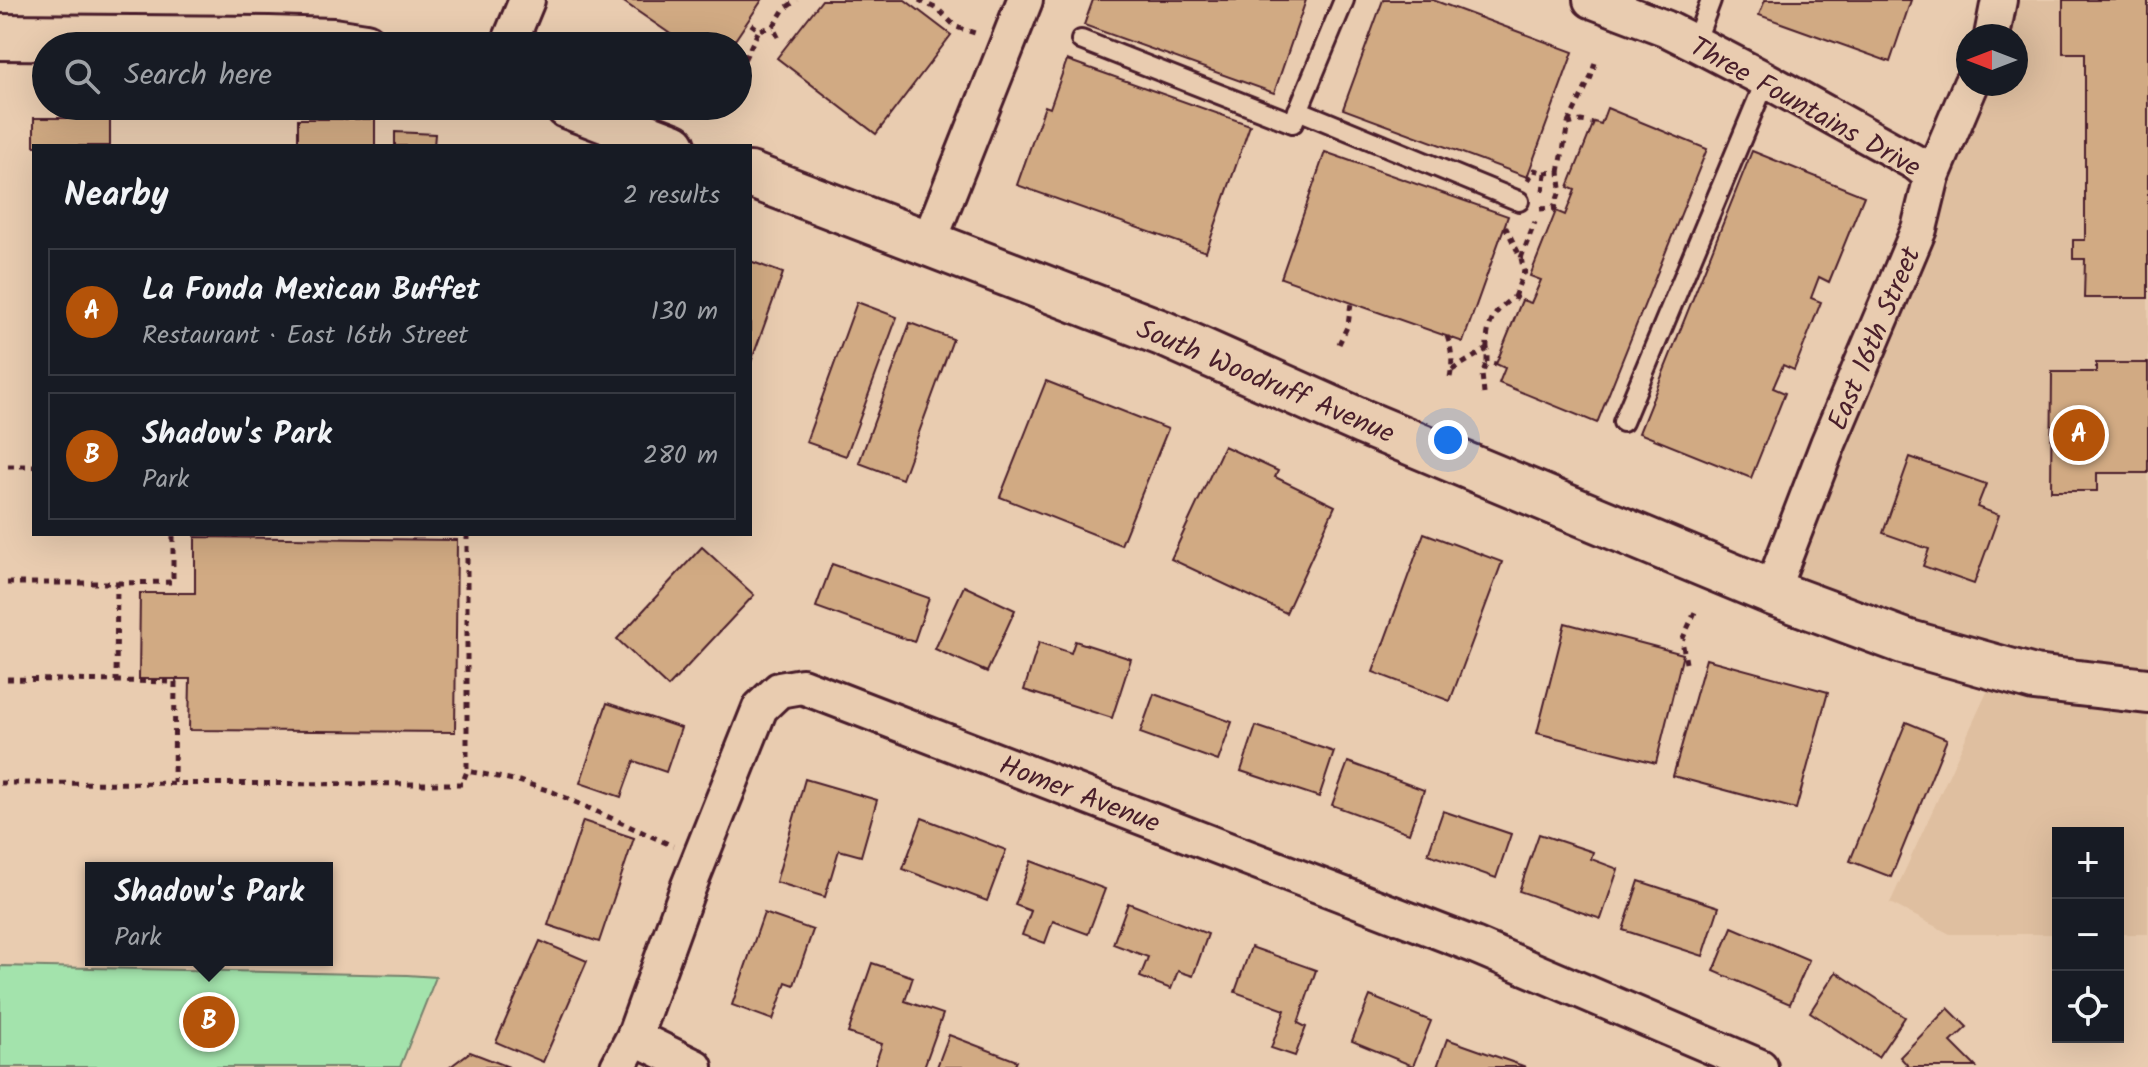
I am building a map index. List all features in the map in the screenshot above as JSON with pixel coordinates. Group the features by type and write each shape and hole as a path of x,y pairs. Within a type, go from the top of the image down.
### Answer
{"main road":[{"path":"0,37 32,37"},
{"path":"605,120 668,144"},
{"name":"South Woodruff Avenue","path":"752,176 1162,333 1362,422 1771,592 1918,646 2034,678 2148,691"}],"street":[{"path":"514,32 527,0"},
{"path":"928,244 1025,0"},
{"name":"Three Fountains Drive","path":"1591,0 1695,43 1916,163 1932,176"},
{"path":"1996,24 1999,0"},
{"name":"East 16th Street","path":"1771,592 1828,444 1919,229 1932,176 1966,96"},
{"name":"Homer Avenue","path":"618,1067 634,1037 760,708 779,690 802,686 1474,945 1760,1067"},
{"path":"634,1037 695,1067"}],"lane":[{"path":"1081,40 1293,123 1344,0"},
{"path":"1695,43 1711,0"},
{"path":"1623,422 1766,80"},
{"path":"1298,110 1519,201"}],"path":[{"path":"919,0 939,10 956,27 979,35"},
{"path":"752,43 759,30 773,27 784,9 800,1"},
{"path":"751,24 759,30"},
{"path":"773,27 778,37"},
{"path":"1521,258 1541,208 1555,210 1561,188 1559,172 1568,124 1591,77 1596,59"},
{"path":"1568,124 1581,121 1593,123"},
{"path":"1545,173 1559,172"},
{"path":"1484,394 1482,374 1487,362 1488,328 1494,313 1514,297 1524,272 1521,258 1505,226"},
{"path":"1524,272 1532,272"},
{"path":"1514,297 1522,300"},
{"path":"1339,344 1348,325 1351,303"},
{"path":"1447,336 1452,348 1449,382"},
{"path":"1452,370 1487,349"},
{"path":"1487,362 1496,364"},
{"path":"8,466 32,466"},
{"path":"7,583 173,582 173,536"},
{"path":"0,783 462,784 467,771 467,536"},
{"path":"116,681 117,583"},
{"path":"1686,663 1682,640 1695,612"},
{"path":"7,679 175,682 174,783"},
{"path":"467,771 519,781 553,792 700,858"}],"shaded area":[{"path":"1999,0 2148,0 2148,934 2124,934 2124,827 2052,827 2052,934 1950,934 1890,903 1998,668 1771,592 1966,96 2028,96 2028,24 1994,24"}],"green space":[{"path":"0,966 436,977 400,1067 0,1067"}],"building":[{"path":"621,0 762,0 740,32 668,32"},
{"path":"822,0 905,0 951,35 876,134 777,58"},
{"path":"1093,0 1306,0 1274,93 1084,25"},
{"path":"1383,0 1433,0 1573,52 1527,177 1343,109"},
{"path":"1765,0 1911,0 1890,62 1759,15"},
{"path":"2063,0 2148,0 2148,298 2084,298 2085,259 2073,259 2073,240 2085,240 2085,53 2063,53"},
{"path":"1067,60 1250,125 1206,252 1017,185 1045,106 1050,108"},
{"path":"1607,108 1707,149 1597,423 1499,383 1505,368 1496,364 1522,300 1531,303 1541,280 1530,276 1556,211 1565,215 1575,190 1568,187 1594,122 1601,124"},
{"path":"34,120 110,120 110,144 34,144"},
{"path":"298,120 375,120 375,144 298,144"},
{"path":"395,132 435,134 434,144 395,144"},
{"path":"1752,151 1864,196 1829,282 1819,277 1811,298 1821,302 1794,370 1783,365 1773,388 1785,393 1751,478 1639,433"},
{"path":"1325,152 1508,216 1463,342 1281,278"},
{"path":"752,262 783,273 752,359"},
{"path":"857,302 897,317 846,456 806,442"},
{"path":"910,323 953,339 902,479 859,463"},
{"path":"2096,363 2148,363 2148,473 2097,473 2097,491 2051,491 2052,372 2096,372"},
{"path":"1046,381 1168,429 1121,545 1000,497"},
{"path":"1224,446 1278,471 1275,477 1335,506 1286,613 1171,559"},
{"path":"1910,457 1986,484 1977,507 1999,515 1974,584 1923,566 1929,549 1883,533"},
{"path":"1424,533 1502,562 1450,701 1373,672"},
{"path":"195,537 457,540 455,732 189,730 190,679 139,679 140,593 195,593"},
{"path":"702,547 754,595 668,687 617,639"},
{"path":"832,564 929,598 914,642 816,607"},
{"path":"964,586 1015,610 987,672 935,649"},
{"path":"1565,623 1683,654 1656,763 1537,733"},
{"path":"1075,641 1131,659 1112,718 1024,690 1039,642 1071,653"},
{"path":"1706,659 1828,692 1796,809 1673,776"},
{"path":"1154,694 1232,722 1218,761 1140,733"},
{"path":"607,703 681,728 666,772 634,761 621,797 580,783"},
{"path":"1906,722 1947,739 1891,877 1850,861"},
{"path":"1256,726 1334,752 1319,797 1241,771"},
{"path":"1348,762 1424,790 1409,833 1332,805"},
{"path":"805,779 877,800 861,856 839,850 825,897 776,882"},
{"path":"1443,811 1511,834 1496,878 1428,854"},
{"path":"922,818 1006,850 987,901 903,869"},
{"path":"583,821 634,838 599,942 548,925"},
{"path":"1539,834 1593,852 1591,859 1618,869 1601,919 1519,891"},
{"path":"1031,861 1105,889 1088,934 1053,921 1045,943 1022,935 1031,911 1015,905"},
{"path":"1639,881 1719,907 1703,956 1623,930"},
{"path":"1128,903 1208,934 1193,976 1178,971 1171,989 1140,977 1148,957 1113,944"},
{"path":"764,913 813,930 794,985 786,982 773,1020 732,1005"},
{"path":"1732,927 1809,960 1790,1004 1714,971"},
{"path":"540,941 587,961 543,1062 496,1042"},
{"path":"1251,947 1316,970 1298,1023 1306,1027 1295,1056 1271,1048 1285,1010 1235,992"},
{"path":"872,963 913,977 905,1001 943,1014 924,1067 875,1065 882,1044 848,1033"},
{"path":"1836,972 1905,1017 1878,1057 1810,1012"},
{"path":"1370,996 1431,1021 1413,1066 1352,1041"},
{"path":"1948,1008 1967,1027 1951,1042 1976,1067 1909,1067 1900,1057"},
{"path":"949,1035 1017,1061 1015,1065 1021,1067 937,1067"},
{"path":"1447,1039 1526,1067 1437,1067"},
{"path":"470,1052 509,1067 450,1067"}],"place":[{"name":"La Fonda Mexican Buffet","path":"2079,435"},
{"name":"Shadow's Park","path":"209,1022"}]}
